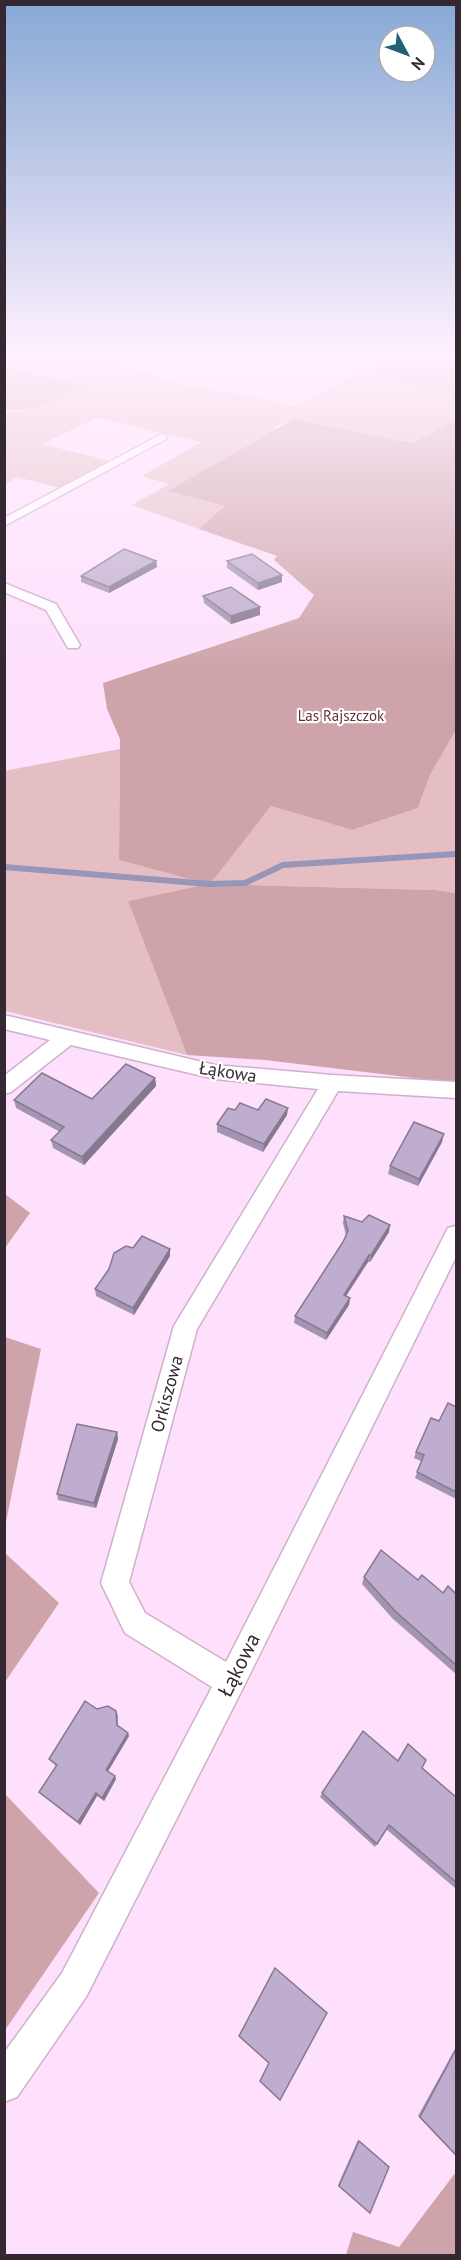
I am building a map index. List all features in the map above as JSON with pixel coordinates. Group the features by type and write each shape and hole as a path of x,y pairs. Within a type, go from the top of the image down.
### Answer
{"street":[{"path":"4,523 123,458"},
{"path":"4,588 51,607 73,645"},
{"name":"Łąkowa","path":"4,1022 215,1072 332,1083 456,1089"},
{"path":"4,1088 66,1038"},
{"name":"Orkiszowa","path":"231,1682 135,1623 115,1583 186,1326 332,1083"},
{"name":"Łąkowa","path":"4,2084 74,1985 231,1682 456,1235"}],"shaded area":[{"path":"5,458 100,458 110,461 60,488 17,477 5,484"},
{"path":"172,458 226,458 169,491 226,506 199,529 132,505 169,484 142,476"},
{"path":"456,730 456,893 434,890 209,884 271,806 352,830 418,808 430,775"},
{"path":"120,749 119,860 209,884 128,901 187,1055 5,1011 4,771"}],"green space":[{"name":"Las Rajszczok","path":"225,458 456,458 456,730 430,775 418,808 352,830 271,806 210,884 435,890 456,893 456,1083 265,1060 187,1055 128,901 208,884 119,860 120,739 107,709 103,683 299,618 314,595 274,560 277,556 199,529 225,506 168,491"},
{"path":"5,1194 30,1213 5,1248"},
{"path":"4,1337 41,1349 5,1527"},
{"path":"5,1553 59,1603 5,1682"},
{"path":"5,1794 99,1893 5,2030"},
{"path":"456,2172 456,2255 346,2255 353,2232 399,2247"}],"building":[{"path":"124,549 156,561 109,587 81,576"},
{"path":"252,554 282,575 258,583 227,561"},
{"path":"231,587 260,607 231,616 203,596"},
{"path":"126,1064 155,1078 82,1157 51,1140 64,1127 14,1100 42,1073 92,1099"},
{"path":"266,1099 288,1108 264,1144 217,1124 228,1108 235,1110 240,1103 258,1110"},
{"path":"414,1122 444,1134 419,1179 390,1166"},
{"path":"369,1215 390,1225 344,1295 350,1298 327,1333 295,1316 343,1242 348,1231 344,1216 362,1222"},
{"path":"142,1236 170,1249 133,1308 95,1289 109,1269 114,1253 126,1246 133,1248"},
{"path":"448,1403 456,1407 456,1492 417,1472 424,1455 416,1452 431,1418 439,1421"},
{"path":"77,1424 117,1432 94,1503 57,1494"},
{"path":"381,1550 418,1580 422,1575 443,1593 448,1586 456,1594 456,1665 395,1611 364,1577"},
{"path":"85,1701 97,1709 108,1706 116,1711 117,1725 128,1733 106,1770 115,1776 102,1798 96,1793 78,1822 39,1792 57,1765 49,1759"},
{"path":"363,1731 398,1761 408,1744 426,1760 422,1768 456,1797 456,1882 389,1825 377,1844 322,1793"},
{"path":"275,1968 327,2013 280,2100 260,2081 269,2063 239,2036"},
{"path":"456,2049 456,2155 420,2117"},
{"path":"359,2141 389,2167 370,2213 339,2186"}],"waterway":[{"path":"4,867 209,884 245,883 283,865 456,854"}]}
